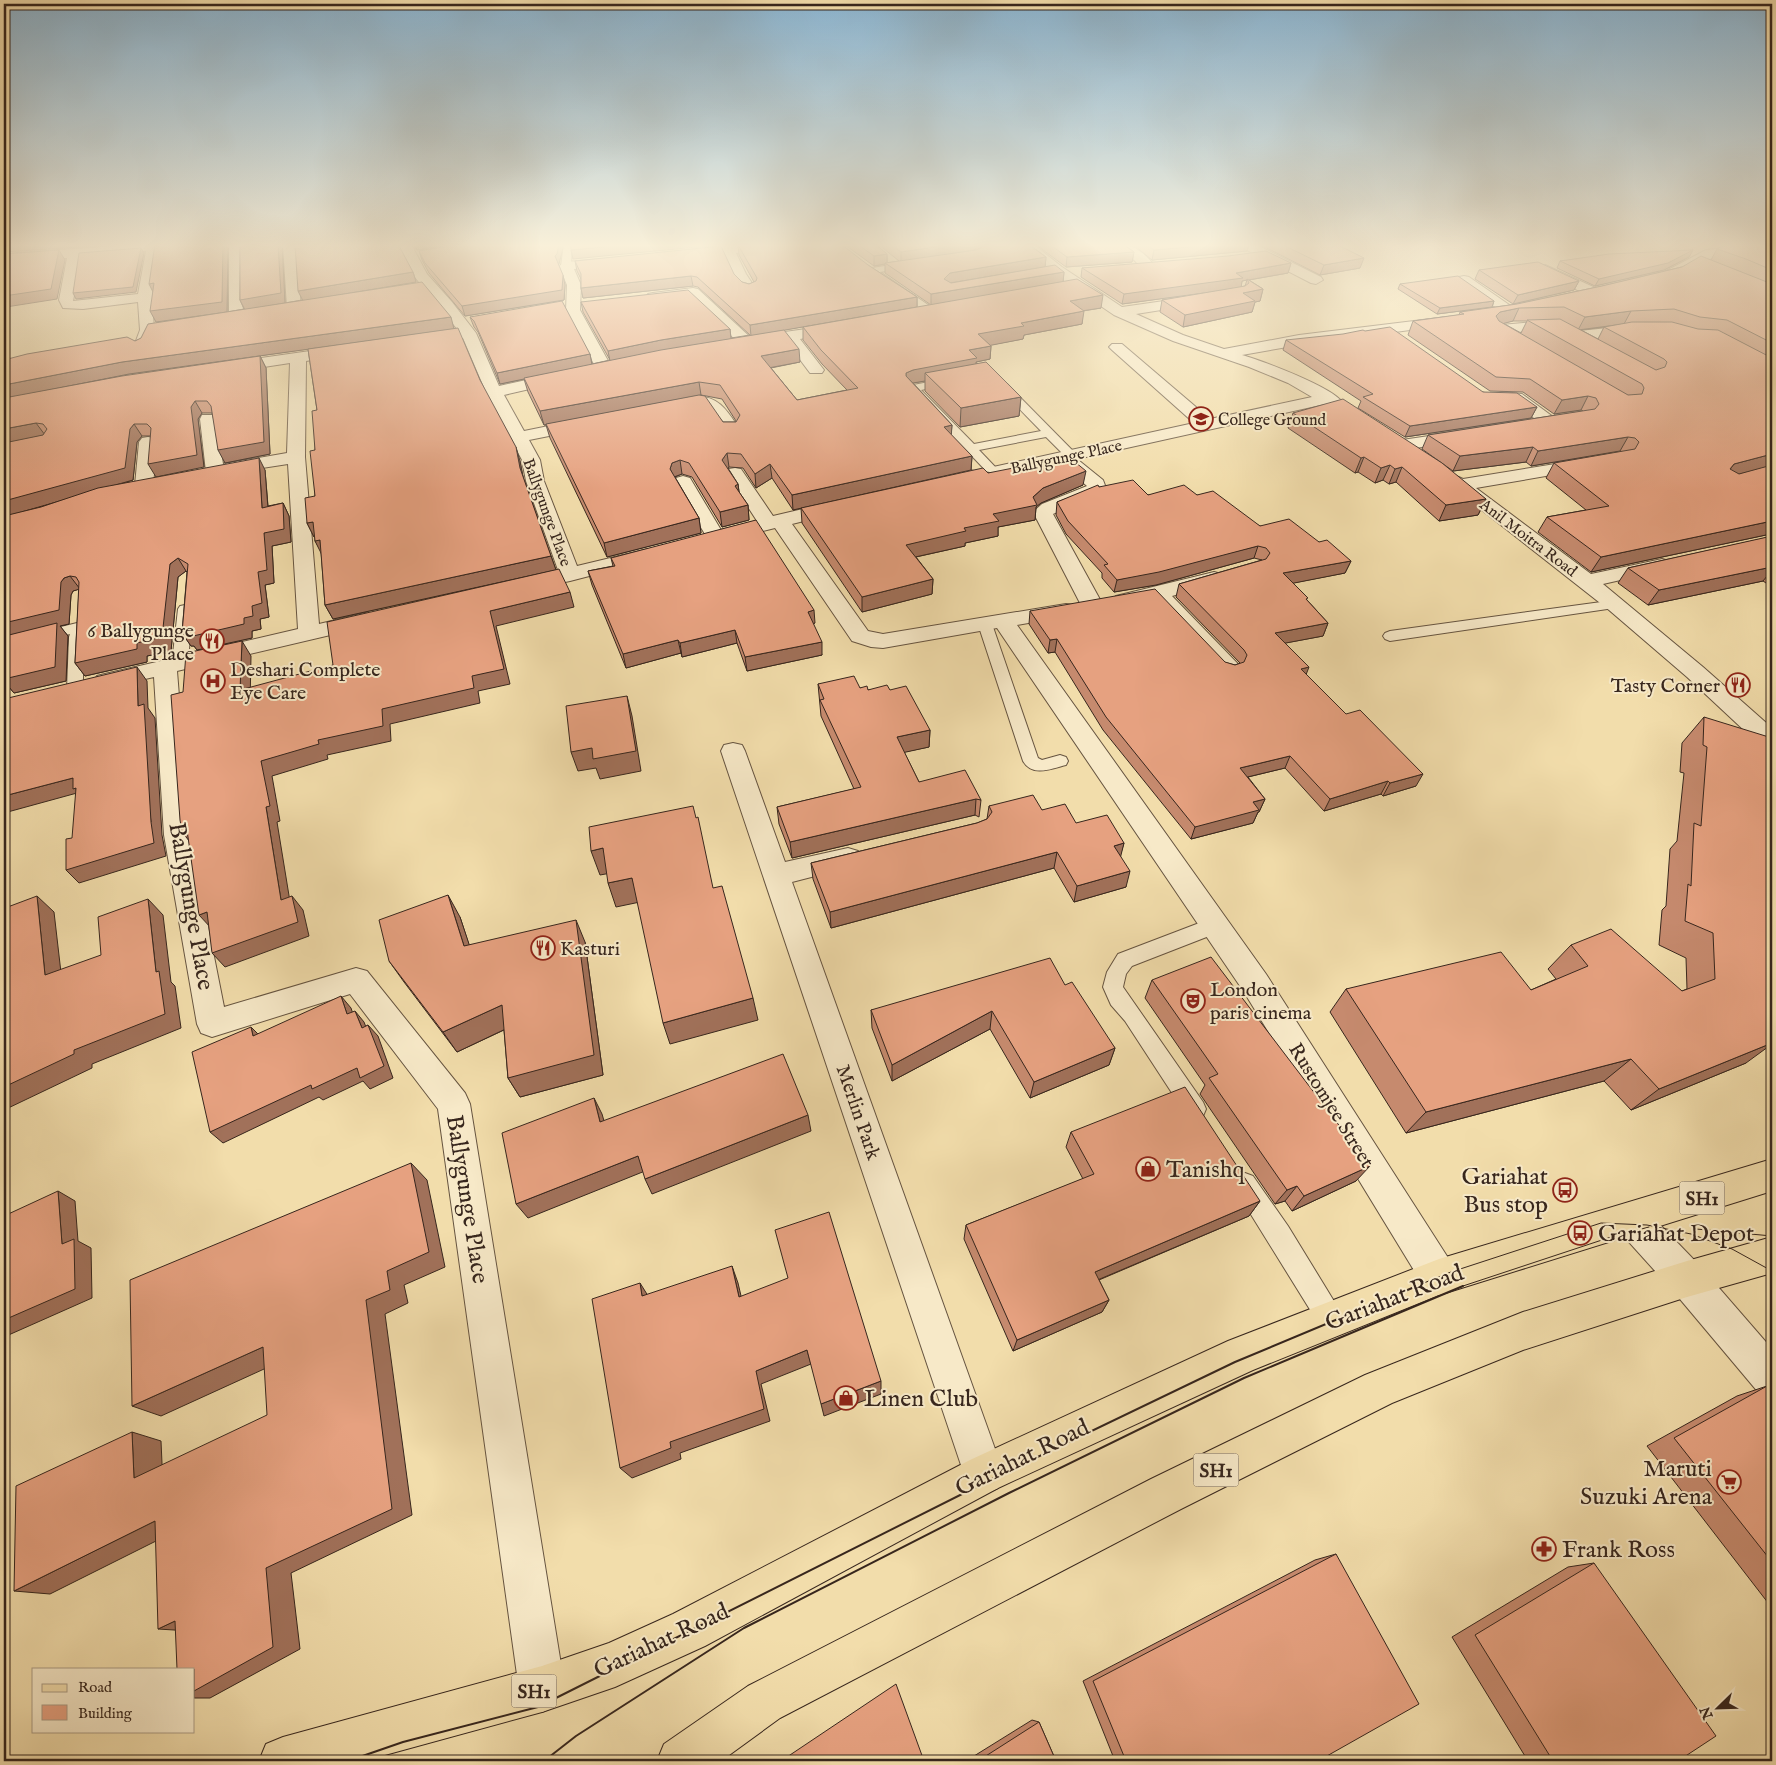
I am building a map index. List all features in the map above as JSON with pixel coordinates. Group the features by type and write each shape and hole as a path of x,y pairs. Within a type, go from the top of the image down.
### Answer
{"main road":[{"name":"Gariahat Road","path":"283,1761 542,1689 614,1664 689,1630 984,1474 1242,1355 1439,1277 1772,1175"},
{"name":"SH1","path":"681,1761 764,1702 1166,1494 1379,1390 1523,1331 1687,1279 1772,1255"}],"street":[{"path":"129,381 145,335 145,326"},
{"path":"411,342 464,326"},
{"name":"Ballygunge Place","path":"470,326 494,392 531,460 535,481 570,575"},
{"path":"582,326 604,368"},
{"path":"729,326 746,342"},
{"path":"728,345 845,326"},
{"path":"1152,326 1178,338 1224,353 1294,380 1329,398 1353,414"},
{"path":"1224,353 1248,347 1398,326"},
{"path":"1489,326 1524,344"},
{"path":"1499,330 1534,326"},
{"path":"1559,326 1602,350"},
{"path":"124,344 164,327"},
{"path":"1579,336 1654,327"},
{"path":"1385,328 1406,343"},
{"path":"790,336 816,370"},
{"path":"1117,347 1208,426"},
{"path":"213,370 364,349"},
{"path":"298,357 296,457 309,633"},
{"path":"494,392 621,364"},
{"path":"110,385 148,378"},
{"path":"1485,398 1516,396 1558,421 1523,426"},
{"name":"Ballygunge Place","path":"965,478 1329,398"},
{"path":"658,410 701,402 711,403 716,406 731,430"},
{"path":"208,419 206,473 296,457"},
{"path":"518,437 602,421"},
{"name":"Anil Moitra Road","path":"1477,434 1394,440 1460,486 1616,604 1772,741"},
{"path":"144,485 148,442"},
{"path":"1068,456 1096,484 1096,488 1043,512 1092,605"},
{"path":"1460,486 1601,462"},
{"path":"736,473 860,636 871,640 883,641 994,623 1158,593 1236,572"},
{"path":"683,482 707,539 852,504"},
{"name":"Ballygunge Place","path":"507,589 670,549"},
{"path":"1587,581 1681,561"},
{"path":"1158,593 1230,669"},
{"path":"66,691 385,616"},
{"name":"Rustomjee Street","path":"994,623 1118,788 1256,983 1439,1277"},
{"name":"Ballygunge Place","path":"173,665 177,835 212,1024 356,980 454,1104 542,1689"},
{"name":"Merlin Park","path":"733,751 984,1474"},
{"path":"776,875 871,852"},
{"path":"1631,1219 1687,1279 1772,1378"}],"lane":[{"path":"962,379 913,388 994,472"},
{"path":"997,380 1068,456"},
{"path":"971,448 1048,433"},
{"path":"173,665 186,597"},
{"path":"1390,636 1616,604"},
{"path":"66,691 77,628 78,611"},
{"path":"994,623 1031,761 1040,766 1060,761"},
{"path":"4,646 77,628"},
{"path":"1208,1129 1132,1016 1118,999 1113,988 1117,972 1124,960 1215,925"},
{"path":"1235,1170 1279,1235 1331,1320"}],"building":[{"path":"147,326 383,326 122,362 4,385 4,360 27,354 127,337 135,341 141,338"},
{"path":"476,326 575,326 590,354 497,373"},
{"path":"594,326 727,326 730,329 661,340 608,351"},
{"path":"1022,326 978,334 991,346 969,350 977,358 906,373 906,376 952,425 944,427 972,456 792,495 770,464 755,474 741,454 727,453 722,460 738,484 735,486 748,505 720,512 689,463 680,460 672,463 670,469 699,518 604,543 546,424 699,395 705,396 723,422 736,422 740,415 720,385 699,382 540,411 524,378 661,350 784,330 799,349 761,356 797,400 858,388 821,350 803,327"},
{"path":"1421,326 1508,326 1628,395 1642,394 1644,388 1642,384 1538,326 1574,326 1656,370 1665,367 1667,362 1604,327 1688,326 1718,330 1772,358 1772,454 1734,464 1730,469 1739,474 1772,465 1772,521 1601,557 1547,517 1609,506 1554,463 1635,449 1639,442 1635,438 1628,437 1538,451 1533,447 1460,456 1428,435 1595,409 1599,404 1596,398 1588,396 1562,400 1530,379 1496,377"},
{"path":"1739,326 1772,326 1772,343"},
{"path":"1390,327 1483,392 1517,393 1537,407 1410,426 1363,397 1373,394 1286,340"},
{"path":"458,328 480,380 516,447 520,468 551,556 325,605 320,540 315,541 313,522 307,523 305,498 315,496 310,451 315,450 312,411 317,410 308,349"},
{"path":"260,356 264,442 218,450 211,406 207,401 195,401 191,407 197,455 148,464 151,428 147,424 134,424 130,429 125,468 4,501 4,443 43,435 47,429 43,424 36,423 4,429 4,398 122,376"},
{"path":"986,362 1021,397 961,408 925,373"},
{"path":"1343,399 1442,463 1486,499 1446,505 1402,467 1395,469 1390,465 1381,468 1364,457 1361,458 1293,413"},
{"path":"1069,457 1086,471 1043,488 1033,497 1037,505 993,514 999,521 964,528 966,531 906,545 933,579 862,597 801,508 983,468 988,473"},
{"path":"259,458 262,508 283,503 284,529 264,533 267,570 258,572 262,603 252,606 253,616 244,618 244,624 189,637 189,632 182,633 188,564 178,558 170,564 162,637 137,643 137,649 75,663 79,582 76,577 64,578 61,582 59,610 4,623 4,516 41,507 98,488"},
{"path":"1133,480 1148,495 1184,485 1197,495 1213,491 1260,526 1289,519 1319,542 1327,540 1351,561 1283,573 1308,598 1306,599 1328,623 1275,633 1309,667 1301,669 1346,714 1360,710 1423,774 1390,783 1388,781 1330,799 1290,756 1240,768 1265,799 1253,802 1259,810 1195,827 1106,717 1057,639 1050,640 1030,611 1155,589 1225,662 1235,665 1244,662 1247,655 1244,650 1179,584 1266,559 1270,553 1266,548 1258,546 1159,572 1117,580 1104,565 1108,564 1068,521 1057,502 1098,485 1099,487"},
{"path":"756,520 814,610 808,612 822,642 745,657 735,630 680,643 678,640 623,654 588,571 615,566 611,558"},
{"path":"1772,536 1772,567 1659,590 1628,568"},
{"path":"559,569 570,592 490,611 504,669 472,676 474,688 382,709 383,726 318,740 319,744 261,761 270,806 266,807 281,900 292,896 298,922 212,953 207,912 199,915 187,830 182,832 180,820 171,695 183,692 186,653 242,641 240,690 333,665 327,622"},
{"path":"57,623 55,667 4,679 9,635"},
{"path":"137,667 138,706 144,704 154,843 66,870 66,839 72,838 76,788 73,789 73,778 4,796 4,699"},
{"path":"854,676 860,688 867,686 868,690 887,685 890,690 906,686 930,730 897,737 919,782 965,770 981,800 976,799 790,842 777,807 861,787 820,700 824,699 818,684"},
{"path":"627,696 636,751 593,759 592,748 571,752 566,706"},
{"path":"1704,717 1772,738 1772,1043 1659,1089 1631,1059 1426,1112 1346,989 1501,952 1531,990 1588,966 1571,945 1611,929 1682,991 1715,979 1713,933 1685,921 1688,884 1691,886 1694,823 1701,826 1707,747 1703,745"},
{"path":"1033,795 1042,810 1065,804 1076,823 1107,815 1124,843 1114,846 1130,871 1077,886 1057,852 830,912 811,863 977,823 987,819 992,812 989,806"},
{"path":"693,806 696,818 698,817 713,888 722,886 753,998 663,1023 632,878 608,883 603,848 591,851 589,827"},
{"path":"448,895 464,946 576,920 594,1055 508,1078 502,1005 443,1032 389,961 379,920"},
{"path":"37,896 45,975 101,955 98,917 148,899 156,972 159,971 165,1014 74,1050 74,1054 4,1087 4,904 5,908"},
{"path":"1211,957 1370,1166 1304,1196 1297,1186 1287,1190 1209,1078 1218,1074 1152,980"},
{"path":"1050,958 1065,985 1072,982 1115,1048 1034,1082 992,1011 892,1065 871,1010"},
{"path":"341,996 347,1014 355,1011 362,1028 368,1025 384,1066 360,1078 357,1068 312,1089 311,1085 210,1132 192,1052 251,1027 253,1036"},
{"path":"783,1054 808,1115 645,1179 638,1156 516,1204 502,1133 594,1098 600,1122"},
{"path":"1185,1087 1260,1201 1095,1272 1109,1300 1017,1340 966,1225 1094,1174 1071,1132"},
{"path":"411,1163 429,1252 387,1271 390,1290 366,1300 392,1509 266,1568 273,1647 195,1690 195,1668 177,1668 175,1621 158,1629 155,1521 14,1591 16,1486 132,1432 134,1478 267,1415 263,1347 132,1406 130,1280"},
{"path":"58,1191 62,1244 74,1239 75,1289 4,1320 4,1216"},
{"path":"829,1212 881,1381 821,1404 807,1350 756,1371 764,1409 670,1442 671,1448 620,1468 592,1299 640,1283 642,1296 732,1266 739,1297 788,1278 775,1230"},
{"path":"1767,1386 1772,1393 1772,1562 1674,1438"},
{"path":"1336,1554 1419,1704 1318,1761 1126,1761 1093,1681"},
{"path":"1594,1563 1716,1736 1678,1761 1553,1761 1475,1635"},
{"path":"896,1684 924,1761 785,1761 784,1759"},
{"path":"1039,1722 1056,1761 978,1761"}],"tram line":[{"path":"1414,1287 1451,1272 1601,1223 1647,1225 1691,1234 1732,1249 1772,1271"},
{"path":"1463,1286 1611,1237 1649,1227"},
{"path":"1696,1229 1772,1236"},
{"path":"348,1761 403,1742 538,1707 1002,1474 1235,1362 1417,1286"},
{"path":"544,1761 576,1736 744,1628 1009,1493 1244,1378 1463,1286"}],"place":[{"name":"College Ground","path":"1201,419"},
{"name":"6 Ballygunge Place","path":"212,641"},
{"name":"Deshari Complete Eye Care","path":"213,681"},
{"name":"Tasty Corner","path":"1738,685"},
{"name":"Kasturi","path":"543,948"},
{"name":"London paris cinema","path":"1193,1001"},
{"name":"Tanishq","path":"1148,1169"},
{"name":"Gariahat Bus stop","path":"1565,1190"},
{"name":"Gariahat Depot","path":"1580,1233"},
{"name":"Linen Club","path":"846,1398"},
{"name":"Maruti Suzuki Arena","path":"1729,1482"},
{"name":"Frank Ross","path":"1544,1549"}]}
